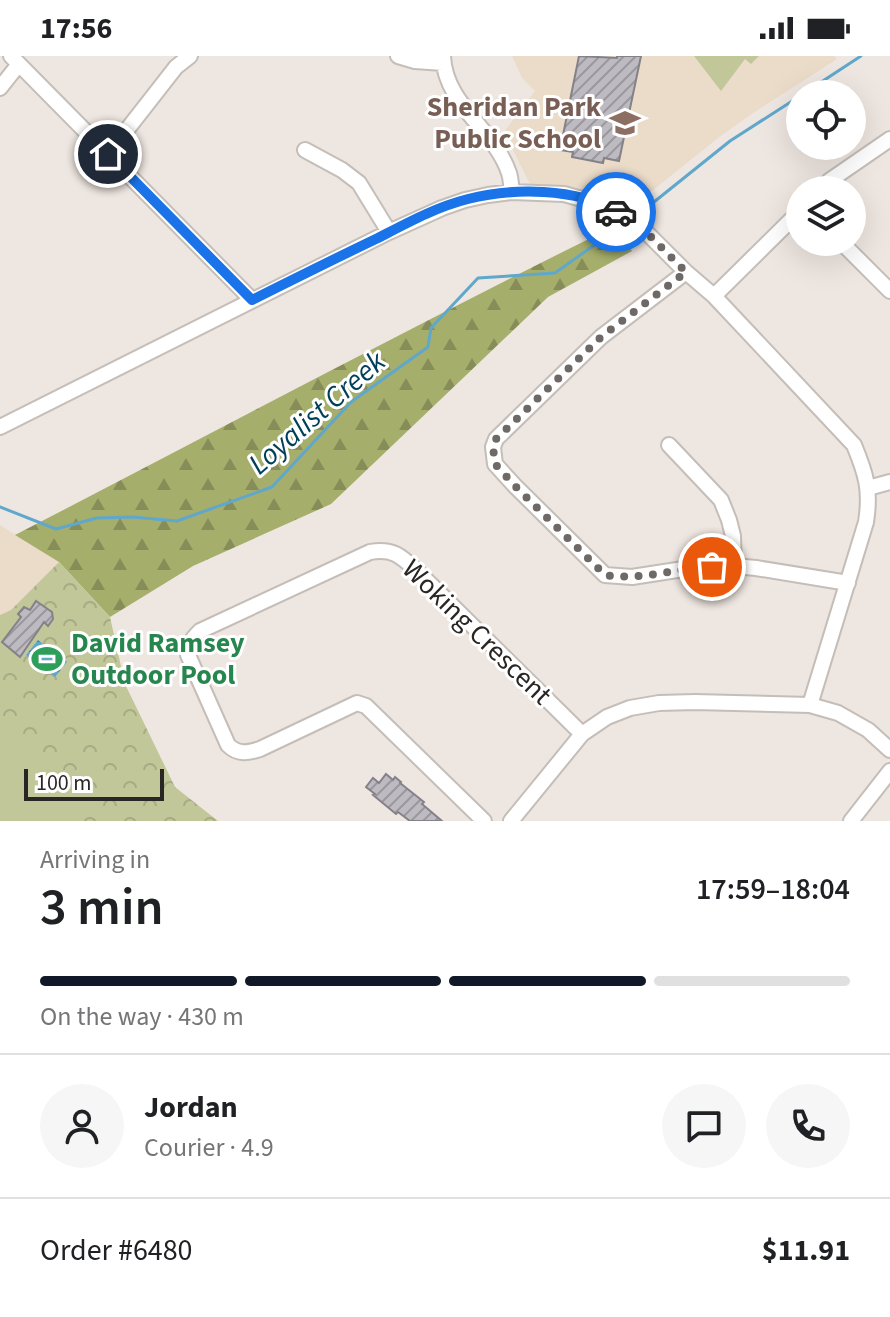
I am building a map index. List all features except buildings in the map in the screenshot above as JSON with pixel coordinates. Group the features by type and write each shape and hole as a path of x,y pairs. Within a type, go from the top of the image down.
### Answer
{"street":[{"path":"108,154 176,67 190,56"},
{"path":"398,56 415,61 443,59 450,85 503,160 510,174 512,192"},
{"path":"0,88 15,60 252,300"},
{"path":"836,176 890,139"},
{"path":"305,150 359,183 389,232"},
{"path":"0,427 442,208 465,200 512,192 564,194 607,206 648,234 714,296 854,445 864,469 869,502 866,522 810,705"},
{"path":"714,296 786,225"},
{"path":"855,256 890,291"},
{"path":"686,272 601,337 496,439 493,447 495,464 605,575 632,577 690,568 734,566 848,583"},
{"path":"669,445 721,500 733,536 734,566"},
{"path":"868,488 890,482"},
{"name":"Woking Crescent","path":"484,821 366,706 357,703 260,749 248,753 234,750 228,745 188,655 192,638 200,631 370,552 392,552 402,556 582,734"},
{"path":"511,821 582,734 607,717 630,708 659,703 810,705 838,713 868,730 890,750"},
{"path":"851,821 890,771"}],"shaded area":[{"name":"Sheridan Park Public School","path":"512,56 834,56 837,59 804,80 786,80 786,92 718,138 633,206 605,194 573,187 530,184 504,132 535,91 522,78"},
{"path":"0,525 59,562 11,610 0,615"}],"green space":[{"path":"694,56 759,56 751,64 745,59 721,91"},
{"path":"613,227 632,251 548,297 331,504 193,566 110,617 59,562 15,535 388,341"},
{"path":"59,562 110,617 125,684 175,787 218,821 0,821 0,615 11,610"},
{"path":"0,727 96,800 83,821 0,821"}],"water":[{"name":"David Ramsey Outdoor Pool","path":"38,640 67,662 55,677 26,655"}],"waterway":[{"name":"Loyalist Creek","path":"824,80 861,56"},
{"name":"Loyalist Creek","path":"644,210 730,141 786,105"},
{"name":"Loyalist Creek","path":"0,507 56,529 97,518 177,521 272,487 351,402 428,347 431,328 478,278 555,273 614,231"}],"way so far":[{"path":"616,212 648,234 686,272 601,337 496,439 493,447 495,464 605,575 632,577 712,567"}],"place":[{"name":"Sheridan Park Public School","path":"625,123"},
{"name":"David Ramsey Outdoor Pool","path":"47,659"}],"route":[{"path":"108,154 252,300 389,232 465,200 512,192 564,194 607,206 616,212"}]}
